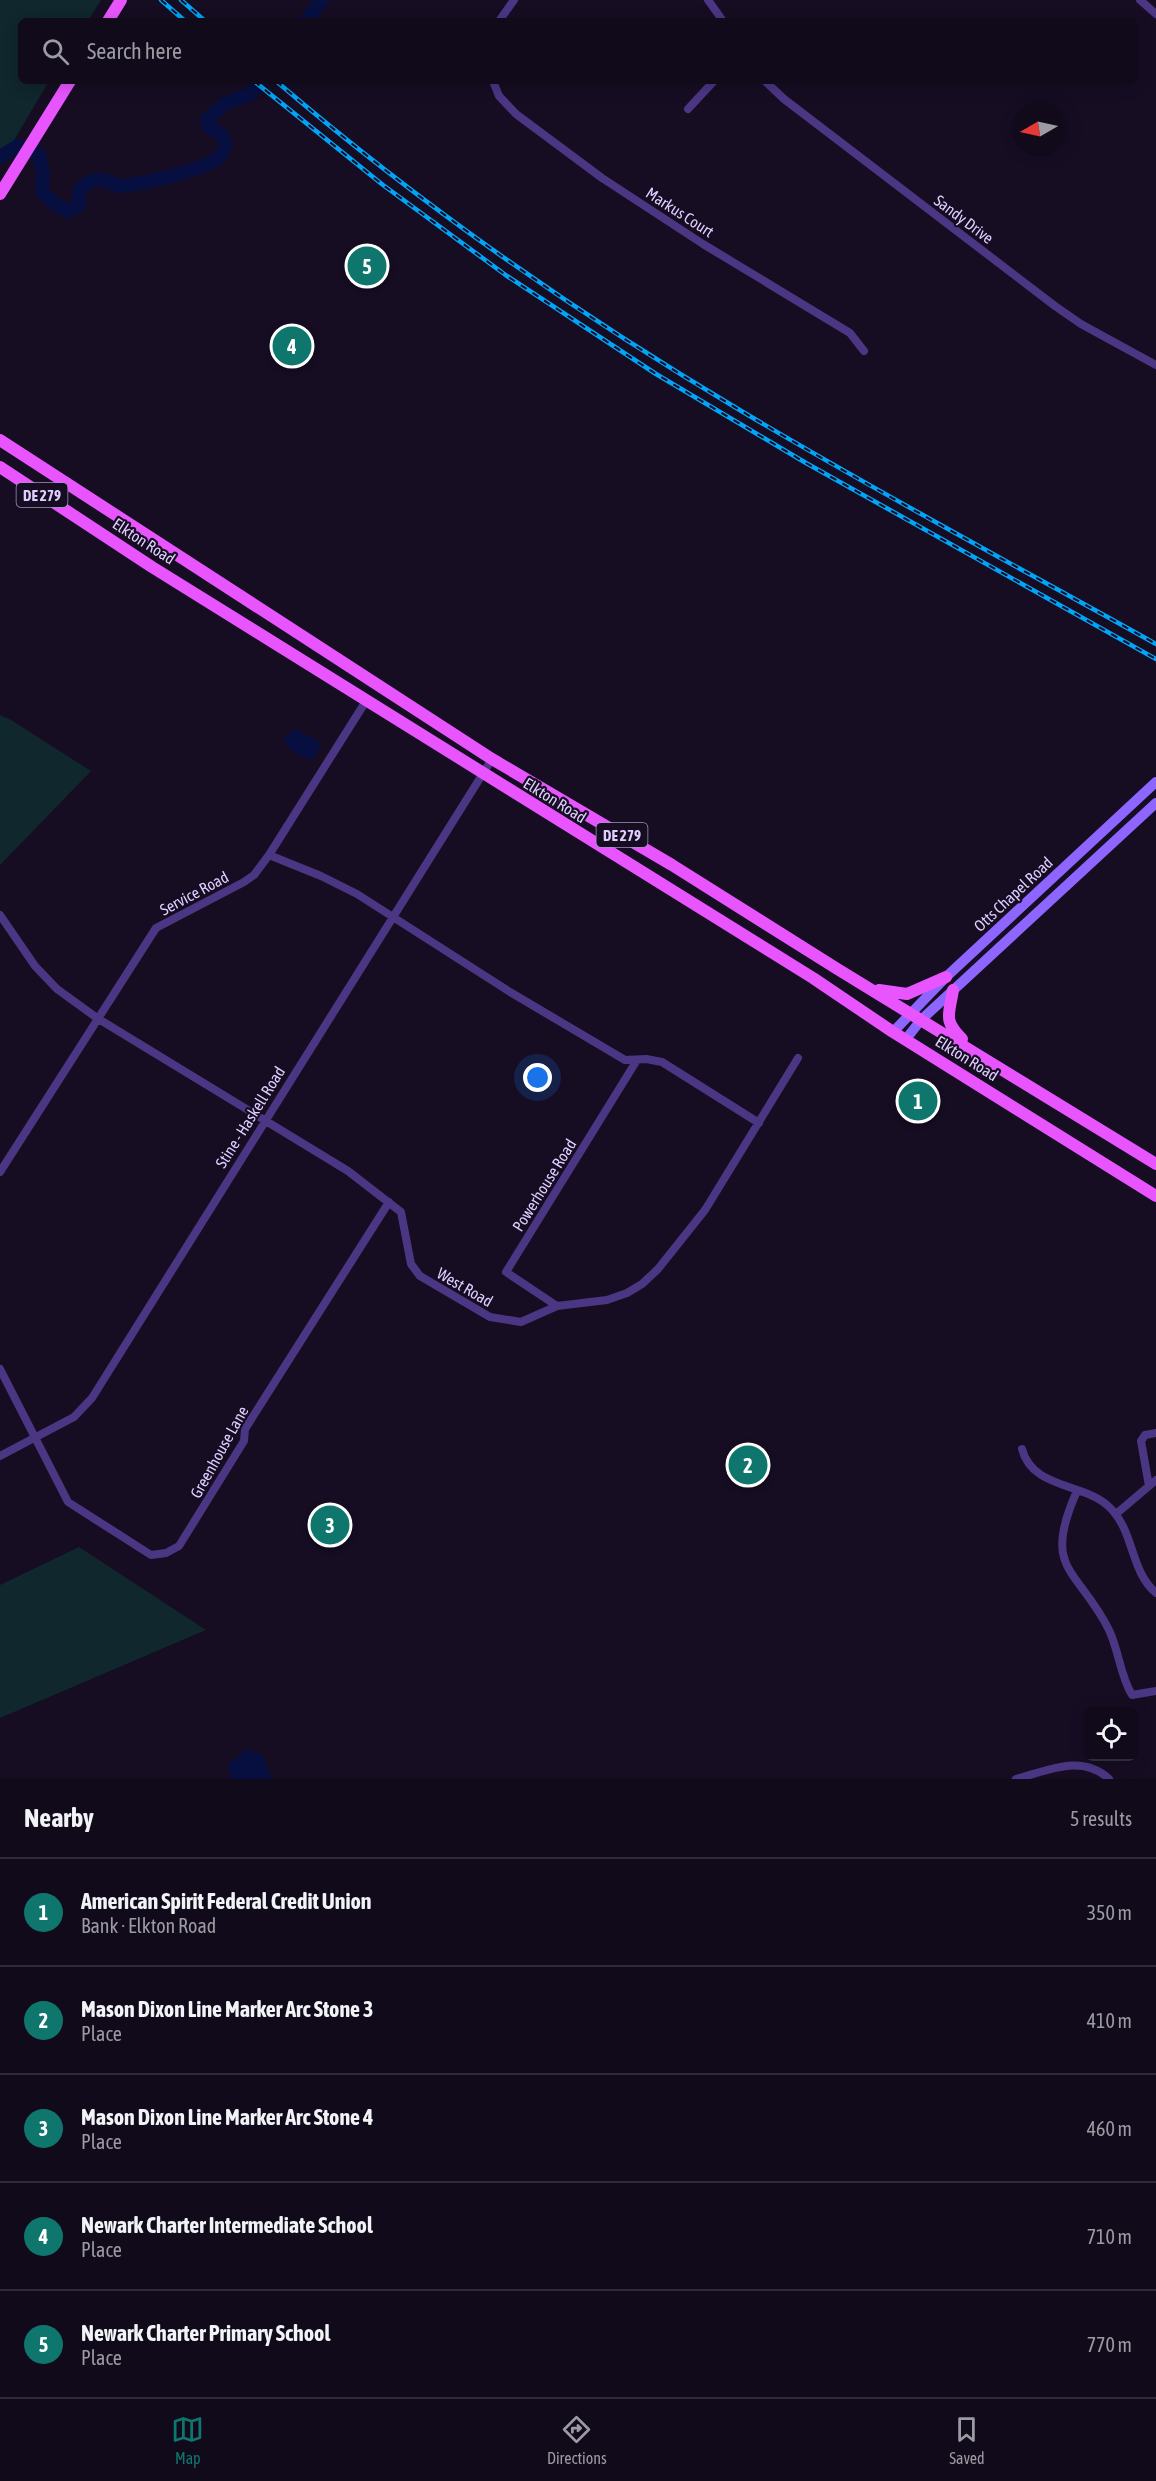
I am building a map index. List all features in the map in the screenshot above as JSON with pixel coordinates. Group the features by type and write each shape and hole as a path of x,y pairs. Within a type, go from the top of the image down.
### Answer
{"main road":[{"path":"109,18 121,0"},
{"path":"0,194 68,84"},
{"name":"Elkton Road","path":"0,440 492,759 672,865 1156,1164"},
{"name":"Elkton Road","path":"0,467 152,567 813,978 893,1032 1156,1196"},
{"name":"Otts Chapel Road","path":"906,1040 916,1016 946,977 1156,782"},
{"name":"Otts Chapel Road","path":"893,1032 953,990 1156,803"},
{"path":"865,986 890,993 907,994 946,977"},
{"path":"953,990 949,1022 953,1030 974,1051"}],"street":[{"path":"501,18 514,0"},
{"path":"708,0 721,18"},
{"path":"1140,0 1156,14"},
{"name":"Markus Court","path":"494,84 504,103 527,123 602,178 703,244 850,333 864,351"},
{"path":"688,109 711,84"},
{"name":"Sandy Drive","path":"768,84 784,99 1054,306 1156,365"},
{"name":"Service Road","path":"0,1172 156,928 254,876 366,701"},
{"name":"Stine - Haskell Road","path":"0,1456 74,1417 92,1398 492,759"},
{"path":"269,855 321,876 357,894 510,992 625,1060 646,1059 662,1062 759,1123"},
{"name":"West Road","path":"0,915 35,966 57,989 97,1017 348,1171 389,1202 400,1212 411,1264 420,1276 490,1317 521,1322 557,1306 607,1300 627,1293 648,1279 705,1210 798,1058"},
{"name":"Powerhouse Road","path":"557,1306 506,1272 638,1060"},
{"name":"Greenhouse Lane","path":"35,1438 68,1502 151,1555 166,1553 179,1546 244,1441 246,1429 389,1202"},
{"path":"0,1369 35,1438"},
{"path":"1149,1486 1141,1441 1145,1435 1156,1433"},
{"path":"1022,1449 1030,1466 1044,1477 1106,1504 1116,1514 1126,1530 1141,1575 1155,1589"},
{"path":"1116,1514 1156,1480"},
{"path":"1077,1491 1063,1527 1062,1550 1069,1572 1110,1631 1127,1687 1132,1695 1156,1691"},
{"path":"1016,1779 1059,1767 1085,1765 1101,1771 1109,1779"}],"green space":[{"path":"0,0 101,0 90,18 18,18 18,84 47,84 0,164"},
{"path":"0,715 91,771 0,865"},
{"path":"79,1547 206,1630 0,1718 0,1585"}],"shaded area":[{"path":"294,728 319,742 320,747 313,759 296,753 283,740"},
{"path":"247,1749 262,1755 272,1779 231,1779 228,1765"}],"waterway":[{"path":"308,18 322,0"},
{"path":"0,157 18,146 39,154 43,173 42,192 55,204 68,211 79,205 80,189 93,181 107,181 117,186 140,183 198,168 218,158 222,154 225,143 223,137 208,126 207,120 224,104 250,94 258,84"}],"railway":[{"path":"161,0 182,18"},
{"path":"181,0 202,18"},
{"path":"258,84 383,185 507,276 656,374 806,463 1156,659"},
{"path":"280,84 444,215 621,337 846,472 1156,644"}],"place":[{"name":"Newark Charter Primary School","path":"367,266"},
{"name":"Newark Charter Intermediate School","path":"292,346"},
{"name":"American Spirit Federal Credit Union","path":"918,1101"},
{"name":"Mason Dixon Line Marker Arc Stone 3","path":"748,1465"},
{"name":"Mason Dixon Line Marker Arc Stone 4","path":"330,1525"}]}
